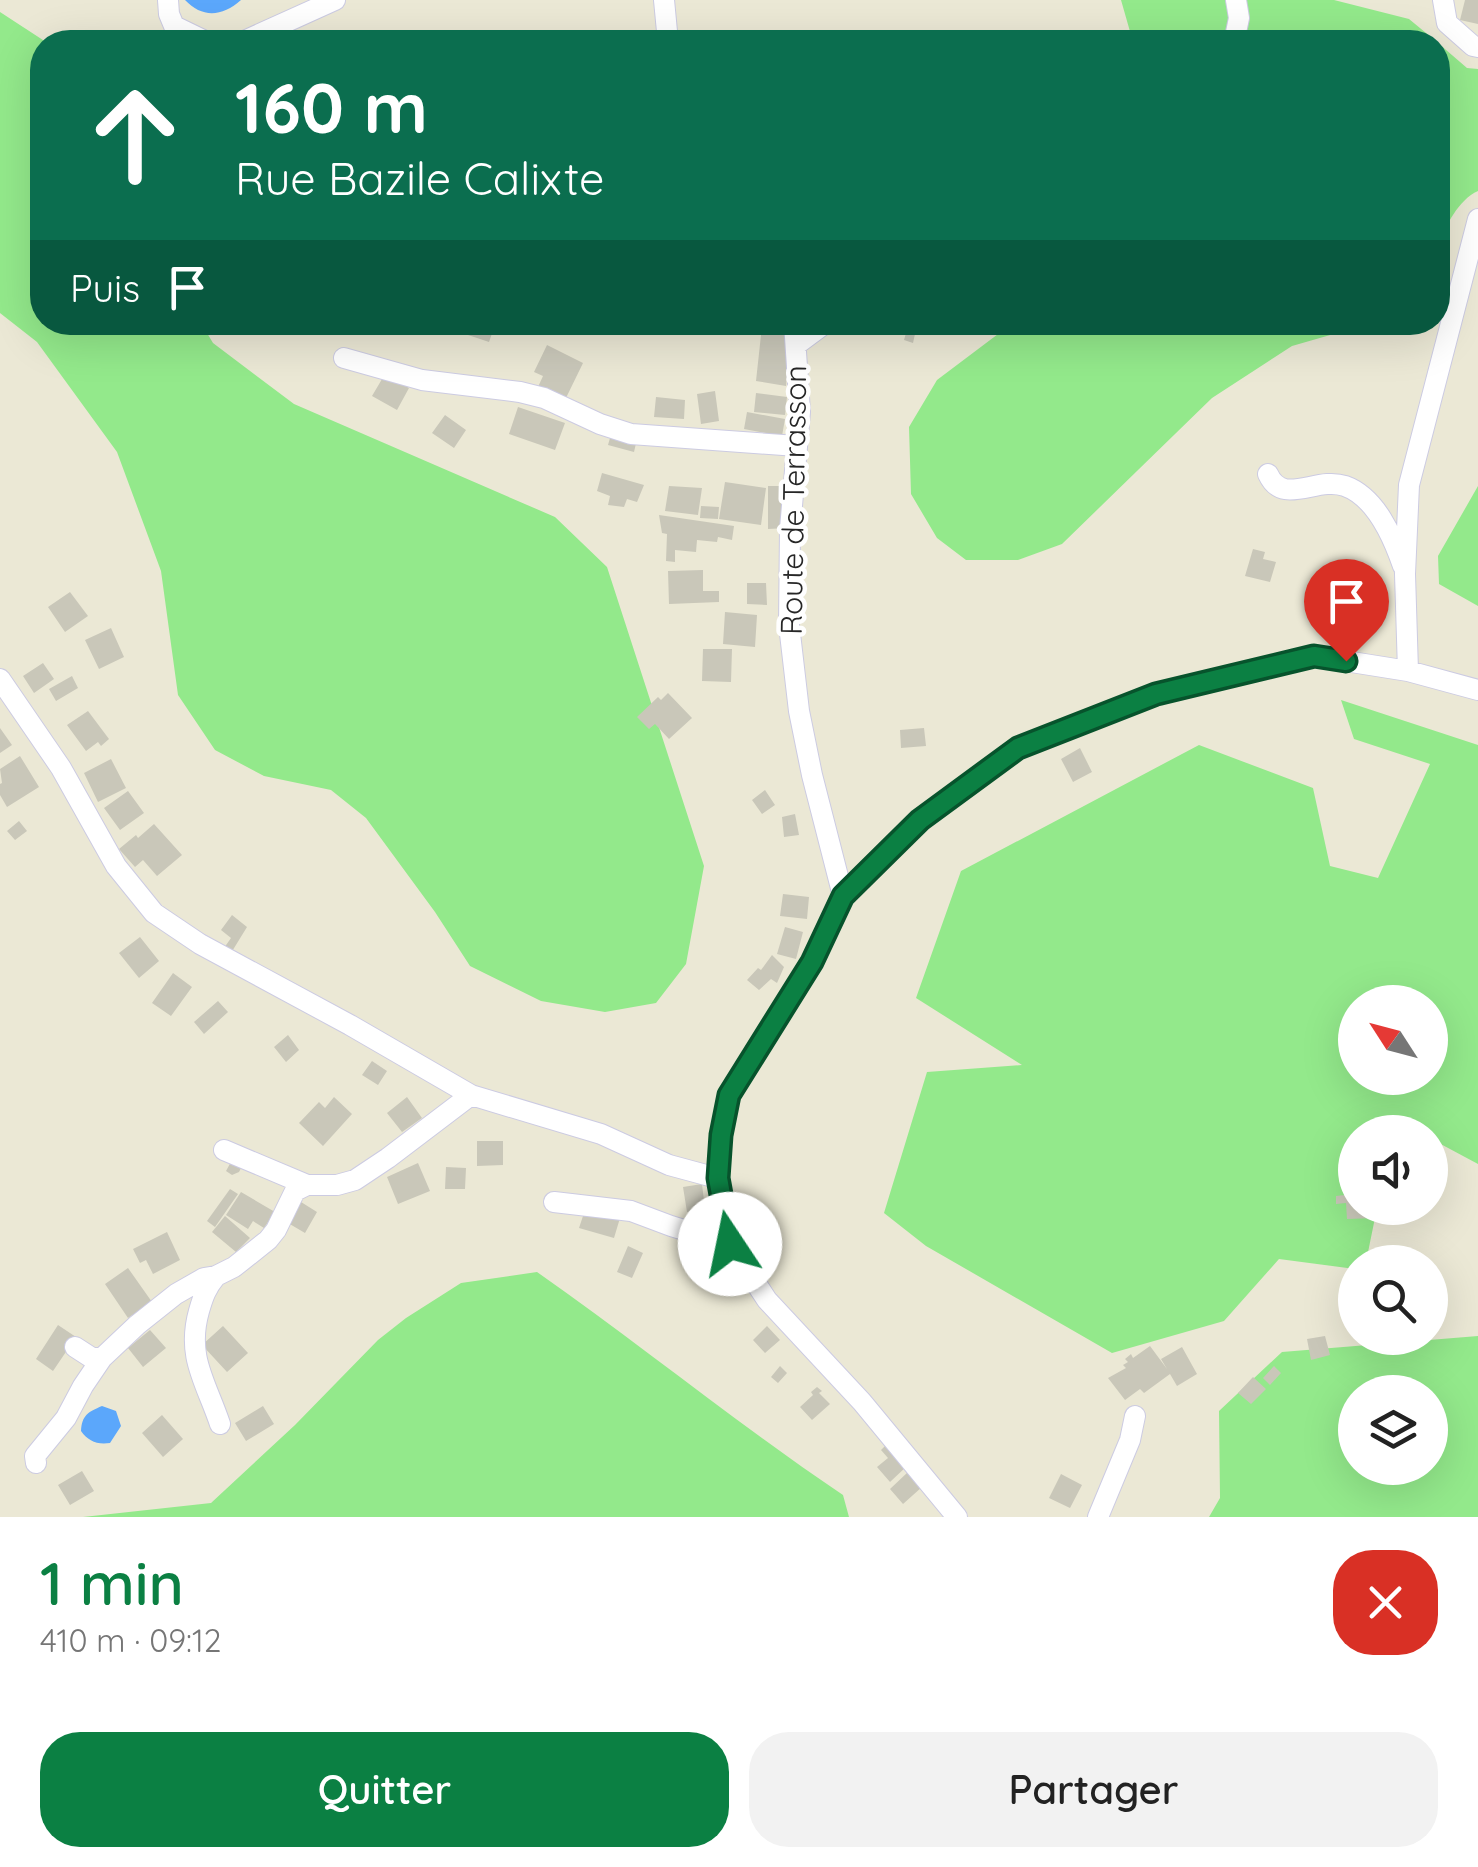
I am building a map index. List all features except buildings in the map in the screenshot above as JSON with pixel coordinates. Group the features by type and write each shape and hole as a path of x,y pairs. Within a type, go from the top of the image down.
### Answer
{"street":[{"path":"168,0 174,26 182,30"},
{"path":"269,30 335,0"},
{"path":"664,0 667,30"},
{"path":"1236,0 1236,30"},
{"path":"1443,0 1446,23 1478,47"},
{"path":"1450,334 1478,219"},
{"name":"Route de Terrasson","path":"795,335 800,412 790,529 788,625 802,728 843,896"},
{"path":"796,344 809,335"},
{"path":"1408,671 1408,485 1450,335"},
{"path":"344,358 422,380 544,398 631,434 797,446"},
{"path":"1268,474 1280,489 1328,482 1355,490 1385,525 1406,574"},
{"path":"957,1517 862,1402 767,1300 730,1244 718,1178 729,1095 812,962 843,896 920,820 1018,748 1156,694 1314,656 1408,671 1478,690"},
{"path":"0,679 61,768 116,866 154,912 200,944 472,1094 602,1134 669,1165 718,1178"},
{"path":"224,1150 308,1185 337,1185 355,1180 388,1158 472,1094"},
{"path":"36,1462 35,1456 66,1418 102,1358 176,1294 234,1267 268,1240 295,1192 308,1185"},
{"path":"554,1202 631,1211 730,1244"},
{"path":"216,1276 203,1295 193,1341 220,1424"},
{"path":"76,1347 92,1358 102,1358"},
{"path":"1098,1517 1130,1440 1135,1416"}],"green space":[{"path":"1121,0 1334,0 1409,19 1422,30 1130,30"},
{"path":"0,12 30,32 30,335 208,335 213,343 294,404 555,517 607,567 704,866 686,964 656,1003 605,1012 541,1001 470,966 366,818 331,790 264,776 215,750 178,695 161,571 117,452 37,342 0,313"},
{"path":"1450,53 1467,68 1478,69 1478,191 1450,220"},
{"path":"997,335 1330,335 1292,346 1212,398 1062,544 1018,560 966,560 937,538 911,494 909,427 937,380"},
{"path":"1478,486 1478,606 1439,584 1438,556"},
{"path":"1341,700 1478,745 1478,1164 1448,1148 1448,1115 1338,1115 1338,1225 1374,1225 1369,1245 1338,1245 1338,1267 1279,1259 1224,1321 1112,1353 926,1246 884,1213 927,1072 1022,1065 916,998 961,871 1199,745 1313,788 1330,866 1378,878 1430,764 1354,739"},
{"path":"537,1272 843,1495 849,1517 83,1517 211,1503 378,1340 406,1318 461,1283"},
{"path":"1478,1336 1478,1517 1209,1517 1220,1498 1219,1411 1282,1352 1338,1347 1338,1355 1448,1355 1448,1338"}],"water":[{"path":"185,0 241,0 227,10 212,13 198,10"},
{"path":"102,1406 116,1411 121,1426 110,1443 93,1441 81,1431 87,1415"}],"route":[{"path":"730,1244 718,1178 729,1095 812,962 843,896 920,820 1018,748 1156,694 1314,656 1346,661"}]}
